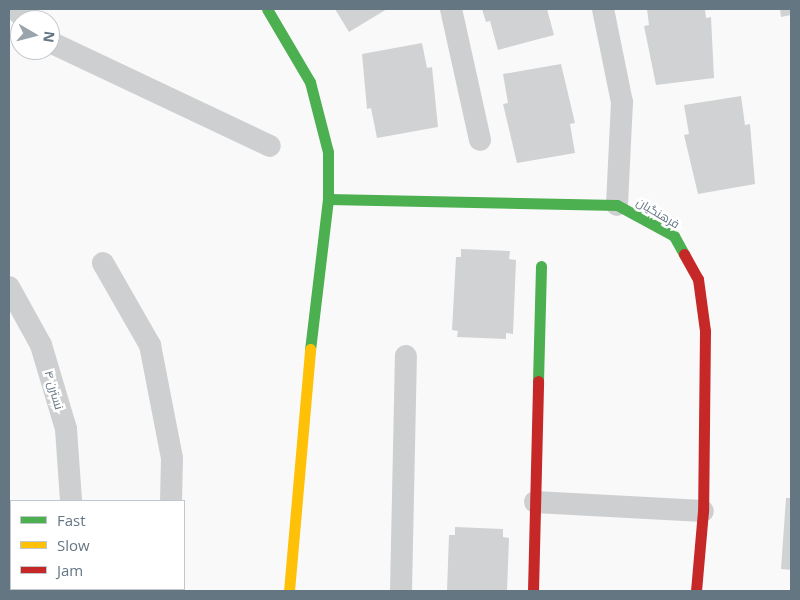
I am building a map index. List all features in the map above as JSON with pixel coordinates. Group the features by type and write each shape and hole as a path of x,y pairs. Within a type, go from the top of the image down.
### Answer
{"street":[{"path":"267,9 310,82 328,152 328,199 310,348 289,591"},
{"path":"451,9 480,140"},
{"path":"603,9 622,102 617,205"},
{"path":"60,47 270,146"},
{"name":"فرهنگیان","path":"328,199 617,205 674,236 698,278 705,331 703,511 696,591"},
{"path":"103,263 150,345 172,458 171,500"},
{"path":"533,591 541,266"},
{"name":"نسترن ۴","path":"9,287 41,344 50,373 66,429 71,500"},
{"path":"400,591 406,356"},
{"path":"535,502 703,511"}],"building":[{"path":"335,9 387,9 349,32"},
{"path":"482,9 547,9 554,35 498,50 490,21 486,22"},
{"path":"647,9 705,9 706,18 711,17 714,78 656,85 644,26 649,25"},
{"path":"780,9 791,9 791,15 781,17"},
{"path":"422,43 427,68 432,67 438,127 377,138 371,108 367,109 362,54"},
{"path":"561,64 575,123 570,124 575,153 517,163 503,104 508,103 503,74"},
{"path":"741,96 745,125 750,124 755,184 698,194 684,135 689,134 684,105"},
{"path":"461,249 510,251 509,259 516,260 513,334 506,333 506,339 457,337 458,331 452,330 456,257 461,257"},
{"path":"786,498 791,498 791,570 781,569"},
{"path":"455,527 503,529 503,537 509,538 507,591 447,591 449,535 455,535"}],"traffic: fast":[{"path":"267,9 310,82 328,152 328,199 310,349"},
{"path":"328,199 617,205 674,236 684,254"},
{"path":"538,381 541,266"}],"traffic: slow":[{"path":"289,591 310,349"}],"traffic: jam":[{"path":"684,254 698,279 705,331 703,511 696,591"},
{"path":"533,591 538,381"}]}
